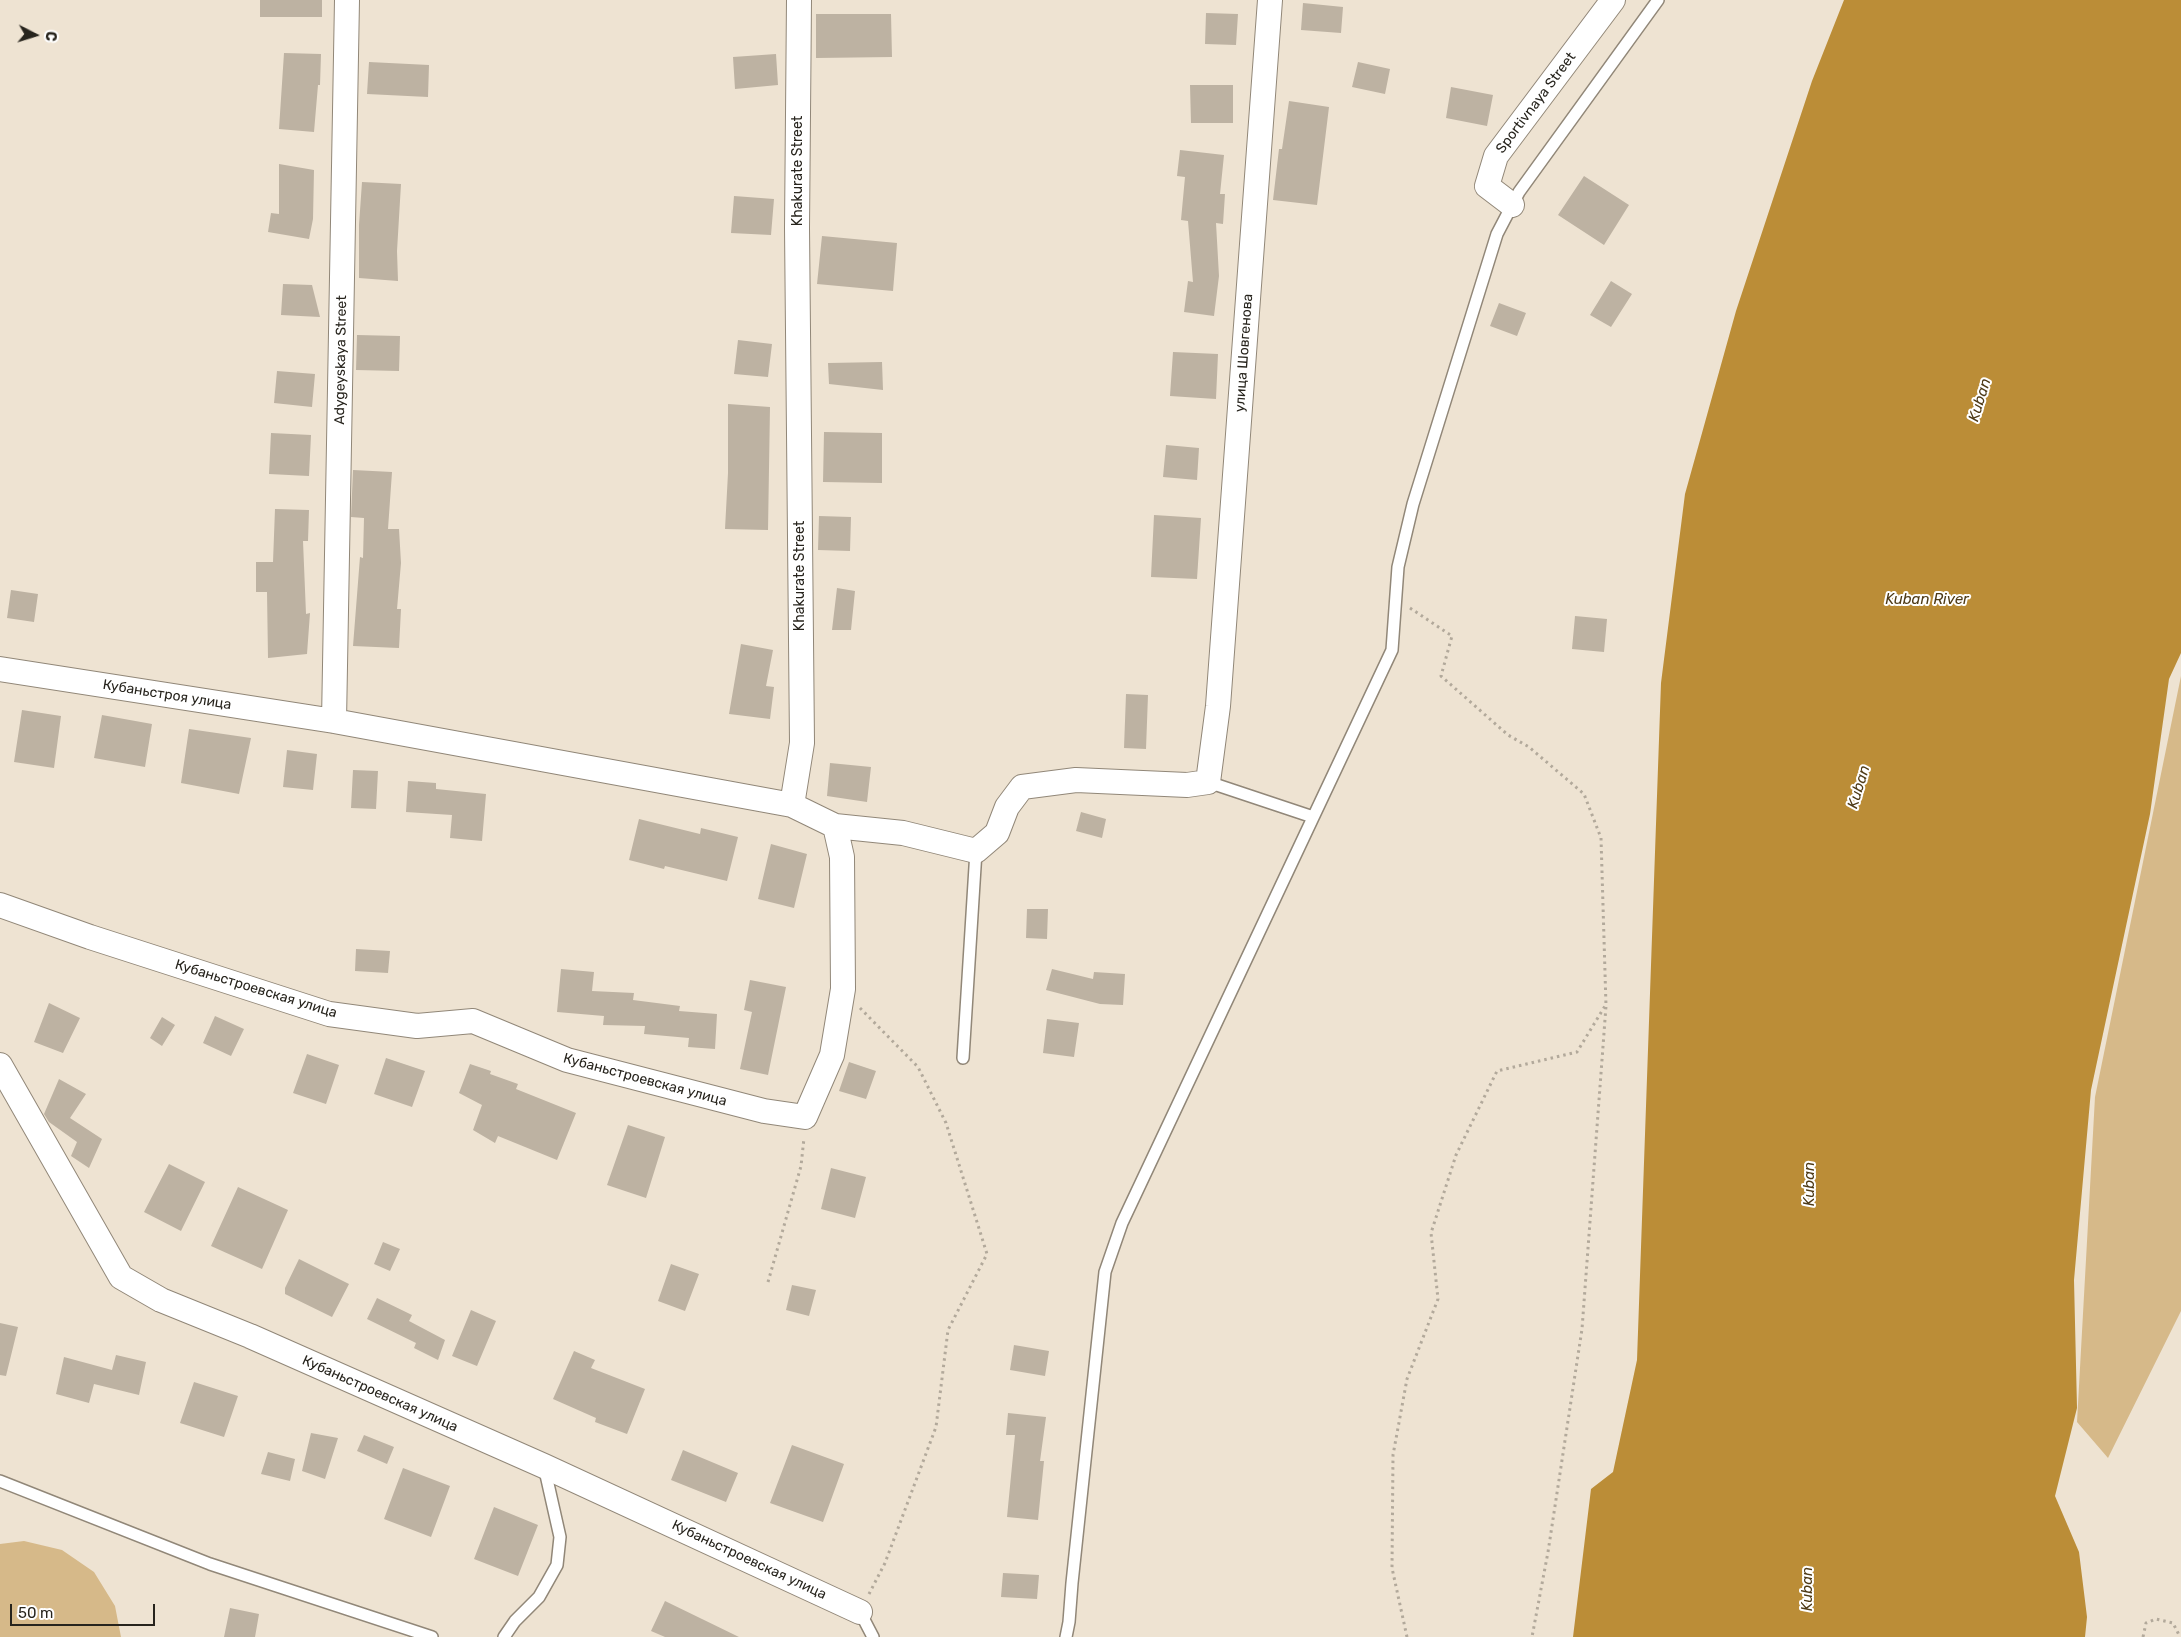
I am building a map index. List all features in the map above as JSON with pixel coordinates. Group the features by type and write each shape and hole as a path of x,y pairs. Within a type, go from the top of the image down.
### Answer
{"street":[{"name":"Adygeyskaya Street","path":"334,721 348,0"},
{"name":"Khakurate Street","path":"792,805 802,743 798,228 799,0"},
{"name":"улица Шовгенова","path":"1208,782 1218,706 1270,0"},
{"name":"Sportivnaya Street","path":"1512,205 1486,186 1496,156 1613,0"},
{"name":"Кубаньстроя улица","path":"0,669 334,721 792,805"},
{"path":"792,805 835,826 903,833 976,851 996,833 1006,807 1022,787 1076,780 1187,785 1208,782"},
{"path":"805,1117 832,1055 843,989 842,857 835,826"},
{"name":"Кубаньстроевская улица","path":"0,905 90,937 329,1014 416,1026 473,1021 567,1060 764,1111 805,1117"},
{"name":"Кубаньстроевская улица","path":"0,1066 121,1277 161,1300 250,1336 544,1466 860,1612"}],"lane":[{"path":"1066,1637 1105,1272 1122,1223 1392,650 1398,566 1413,504 1496,234 1524,184 1658,0"},
{"path":"1208,782 1313,817"},
{"path":"963,1058 976,851"},
{"path":"504,1637 514,1621 539,1597 557,1565 560,1537 544,1466"},
{"path":"0,1481 210,1564 432,1637"},
{"path":"860,1612 873,1637"}],"path":[{"path":"1397,600 1452,636 1441,676 1508,735 1529,747 1584,794 1601,838 1606,1006 1582,1329 1548,1552 1532,1637"},
{"path":"843,989 918,1067 946,1123 988,1254 948,1330 936,1426 885,1563 860,1612"},
{"path":"1406,1637 1392,1568 1393,1456 1407,1379 1438,1299 1431,1233 1456,1155 1497,1071 1577,1052 1606,1006"},
{"path":"768,1282 802,1166 805,1117"},
{"path":"2143,1637 2146,1624 2156,1619 2173,1623 2180,1637"}],"shaded area":[{"path":"2181,676 2181,1311 2108,1458 2077,1422 2095,1097"},
{"path":"24,1541 62,1550 94,1572 115,1606 121,1637 0,1637 0,1544"}],"water":[{"name":"Kuban River","path":"1844,0 2181,0 2181,653 2169,679 2150,814 2091,1090 2074,1280 2077,1408 2055,1496 2079,1552 2087,1617 2085,1637 1573,1637 1591,1489 1613,1472 1637,1360 1661,683 1685,494 1736,311 1812,81"}],"building":[{"path":"260,0 322,0 322,17 260,17"},
{"path":"1303,3 1343,7 1341,33 1301,30"},
{"path":"1206,13 1238,14 1236,45 1205,44"},
{"path":"816,14 891,14 892,57 816,58"},
{"path":"284,53 321,54 320,85 318,85 314,132 279,129"},
{"path":"776,54 778,85 735,89 733,57"},
{"path":"369,62 429,65 428,97 367,94"},
{"path":"1358,62 1390,69 1385,94 1352,87"},
{"path":"1190,85 1233,85 1233,123 1191,123"},
{"path":"1451,87 1493,95 1487,126 1446,118"},
{"path":"1289,101 1329,107 1317,205 1273,200 1279,149 1282,149"},
{"path":"1180,150 1224,155 1220,194 1225,194 1223,224 1216,223 1219,276 1214,316 1184,312 1188,281 1193,282 1188,221 1181,220 1185,177 1177,176"},
{"path":"279,164 314,170 313,219 309,239 268,232 271,213 279,214"},
{"path":"1584,176 1629,205 1604,245 1558,215"},
{"path":"362,182 401,184 397,251 398,281 359,278 359,225"},
{"path":"734,196 774,199 771,235 731,233"},
{"path":"822,236 897,243 893,291 817,284"},
{"path":"1611,281 1632,294 1611,327 1590,315"},
{"path":"283,284 312,285 320,317 281,315"},
{"path":"1499,303 1526,313 1517,336 1490,326"},
{"path":"357,335 400,336 399,371 356,370"},
{"path":"738,340 772,344 768,377 734,374"},
{"path":"1173,352 1218,354 1216,399 1170,396"},
{"path":"882,362 883,390 829,384 828,363"},
{"path":"277,371 315,374 312,407 274,403"},
{"path":"728,404 770,407 768,530 725,529 728,473"},
{"path":"824,432 882,433 882,483 823,482"},
{"path":"271,433 311,435 309,476 269,474"},
{"path":"1166,445 1199,448 1197,480 1163,477"},
{"path":"353,470 392,472 388,529 399,529 401,563 397,609 401,609 399,648 353,646 360,557 363,558 364,518 351,517"},
{"path":"275,509 309,510 308,541 303,541 306,614 310,613 307,654 268,658 267,592 256,592 256,562 273,562"},
{"path":"1154,515 1201,518 1197,579 1151,577"},
{"path":"819,516 851,517 850,551 818,550"},
{"path":"837,588 855,591 851,630 832,630"},
{"path":"11,590 38,594 34,622 7,618"},
{"path":"1575,616 1607,619 1604,652 1572,649"},
{"path":"741,644 773,650 766,686 774,687 770,719 729,714"},
{"path":"1126,694 1148,695 1146,749 1124,748"},
{"path":"22,710 61,716 54,768 14,762"},
{"path":"102,715 152,724 145,767 94,758"},
{"path":"189,729 251,738 239,794 181,783"},
{"path":"287,750 317,754 313,790 283,787"},
{"path":"830,763 871,767 867,802 827,796"},
{"path":"353,770 378,771 376,809 351,808"},
{"path":"408,781 436,783 436,789 486,794 482,841 450,838 452,815 406,812"},
{"path":"1081,812 1106,819 1102,838 1076,831"},
{"path":"639,819 700,834 701,828 738,837 727,881 665,866 664,869 629,860"},
{"path":"771,844 807,854 794,908 758,899"},
{"path":"1027,909 1048,909 1047,939 1026,938"},
{"path":"356,949 390,951 388,973 355,971"},
{"path":"561,969 594,972 592,991 634,993 633,1000 680,1006 679,1011 717,1014 715,1049 688,1047 689,1038 644,1034 645,1026 603,1025 604,1016 557,1012"},
{"path":"1052,969 1093,979 1094,972 1125,974 1123,1005 1100,1004 1046,990"},
{"path":"750,980 786,987 768,1075 740,1069 752,1012 744,1010"},
{"path":"49,1003 80,1018 63,1053 34,1042"},
{"path":"215,1016 244,1029 231,1056 203,1043"},
{"path":"162,1017 175,1025 162,1046 150,1038"},
{"path":"1047,1019 1079,1023 1074,1057 1043,1053"},
{"path":"307,1054 339,1065 326,1104 293,1093"},
{"path":"386,1058 425,1071 412,1107 374,1094"},
{"path":"849,1062 876,1071 866,1099 839,1091"},
{"path":"470,1064 491,1071 490,1074 518,1084 516,1089 576,1113 557,1160 498,1136 495,1143 473,1130 482,1105 459,1093"},
{"path":"59,1079 86,1094 70,1118 102,1139 89,1168 71,1156 77,1142 49,1122 44,1114"},
{"path":"628,1125 665,1137 646,1198 607,1185"},
{"path":"169,1164 205,1182 181,1231 144,1212"},
{"path":"831,1168 866,1177 855,1218 821,1209"},
{"path":"238,1187 288,1210 262,1269 211,1246"},
{"path":"383,1242 400,1249 390,1271 374,1264"},
{"path":"299,1259 349,1284 332,1317 285,1294 285,1288"},
{"path":"671,1264 699,1274 685,1311 658,1301"},
{"path":"792,1285 816,1290 809,1316 786,1310"},
{"path":"377,1298 412,1315 409,1321 445,1340 438,1360 414,1348 416,1343 367,1319"},
{"path":"471,1310 496,1321 477,1366 452,1356"},
{"path":"0,1323 18,1327 6,1376 0,1375"},
{"path":"1014,1345 1049,1351 1045,1376 1010,1370"},
{"path":"574,1351 595,1360 591,1368 645,1389 627,1434 595,1422 596,1418 553,1399"},
{"path":"116,1355 146,1362 139,1395 94,1384 89,1403 56,1394 64,1357 112,1370"},
{"path":"194,1382 238,1396 224,1437 180,1423"},
{"path":"1008,1413 1046,1417 1040,1461 1044,1461 1038,1520 1007,1517 1015,1435 1006,1435"},
{"path":"311,1433 338,1438 325,1479 302,1471"},
{"path":"364,1435 394,1447 387,1464 357,1451"},
{"path":"792,1445 844,1464 823,1522 770,1503"},
{"path":"683,1450 738,1473 726,1502 671,1480"},
{"path":"268,1452 295,1459 290,1481 261,1474"},
{"path":"403,1468 450,1486 431,1537 384,1519"},
{"path":"494,1507 538,1525 518,1576 474,1559"},
{"path":"1003,1573 1039,1575 1037,1599 1001,1597"},
{"path":"665,1601 739,1637 665,1637 651,1631"},
{"path":"230,1608 259,1614 255,1637 224,1637"}],"water label":[{"name":"Kuban","path":"1980,400"},
{"name":"Kuban","path":"1859,787"},
{"name":"Kuban","path":"1810,1184"},
{"name":"Kuban","path":"1808,1589"}]}
